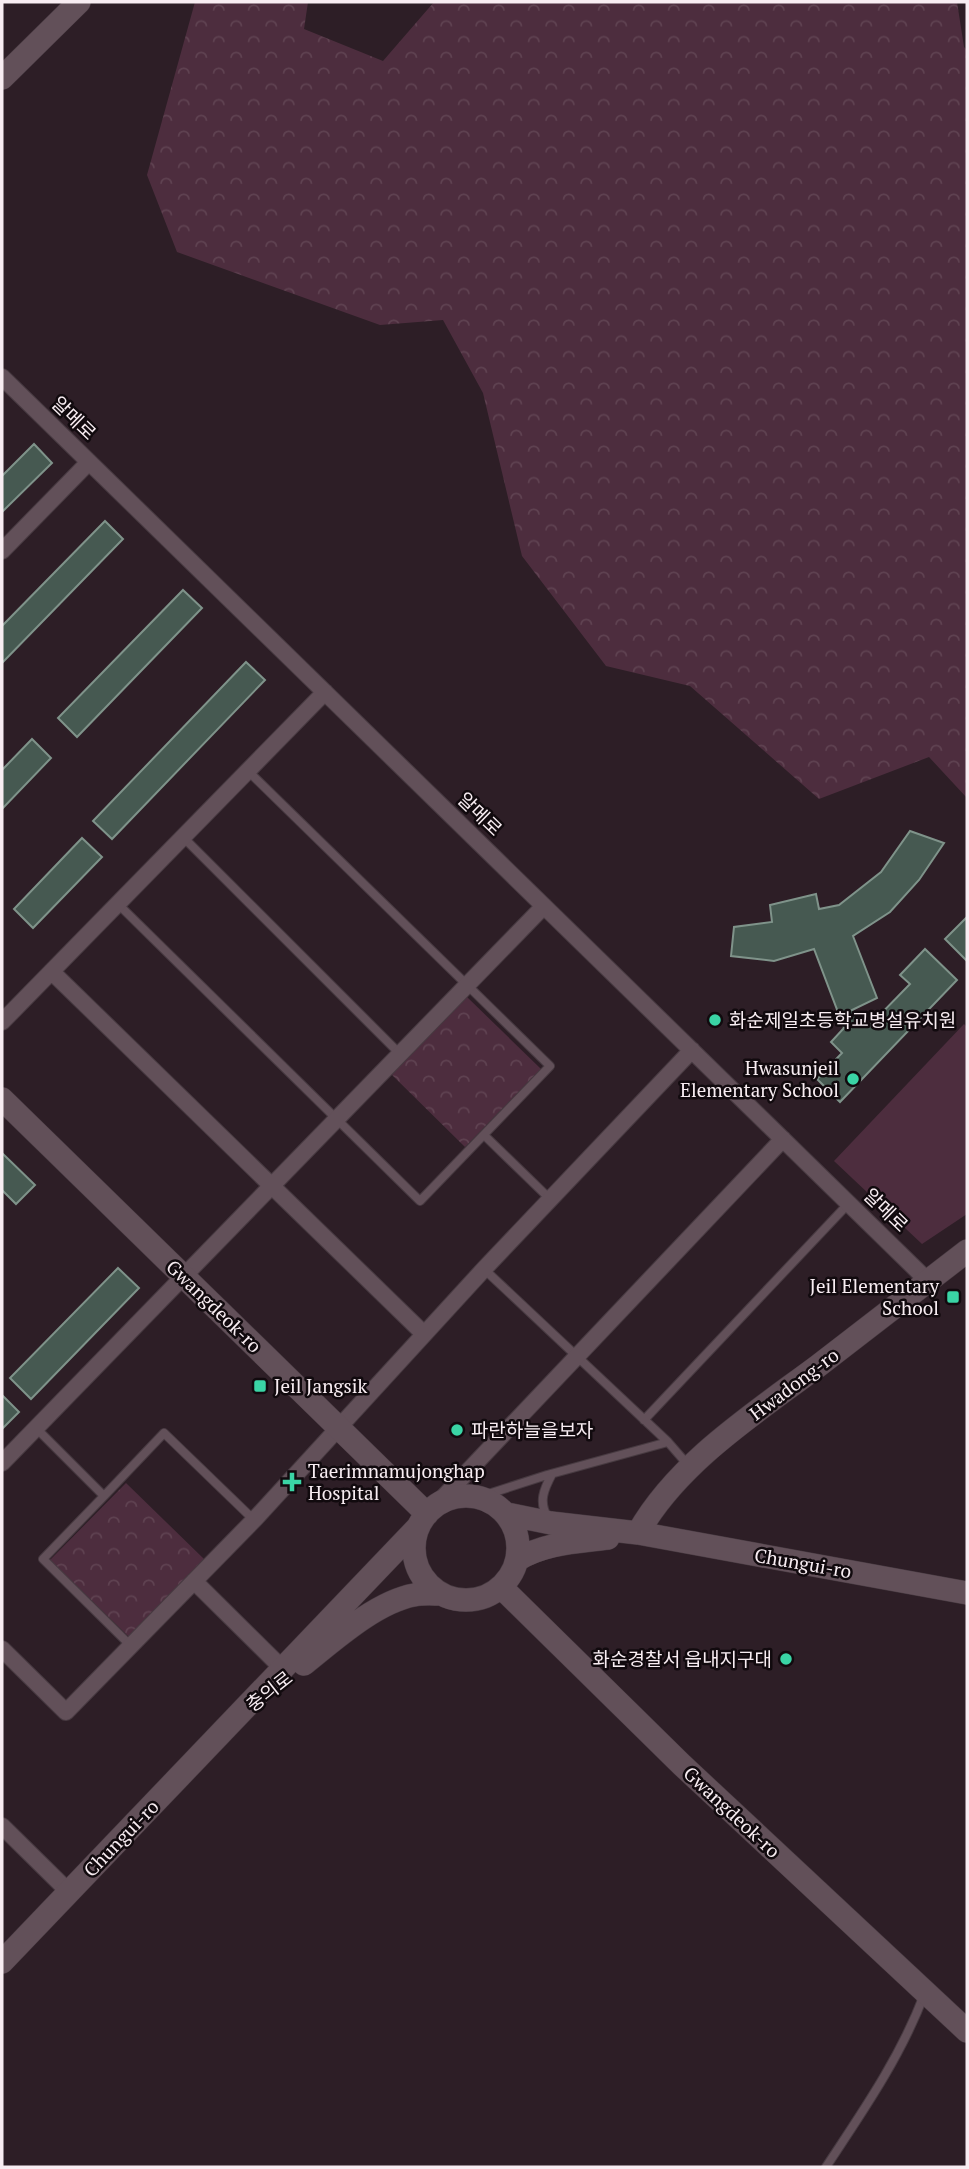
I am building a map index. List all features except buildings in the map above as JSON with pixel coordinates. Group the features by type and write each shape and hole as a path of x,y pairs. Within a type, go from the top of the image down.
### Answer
{"street":[{"path":"3,74 77,3"},
{"name":"알메로","path":"2,377 928,1281"},
{"path":"2,551 89,462"},
{"path":"2,1023 325,692"},
{"path":"2,1463 544,906"},
{"path":"52,972 424,1334"},
{"path":"2,1649 66,1712 254,1520 484,1269 692,1050"},
{"name":"Gwangdeok-ro","path":"2,1099 427,1515"},
{"path":"427,1515 457,1497 479,1497 493,1503 507,1514 519,1543 517,1560 511,1575 501,1587 488,1596 456,1600 429,1585 419,1572 414,1557 414,1541 427,1515 783,1139"},
{"name":"Hwadong-ro","path":"638,1533 648,1515 690,1467 967,1251"},
{"path":"507,1514 551,1523 638,1533"},
{"name":"충의로","path":"241,1714 427,1515"},
{"path":"517,1560 531,1551 554,1545 638,1533"},
{"name":"Chungui-ro","path":"638,1533 967,1593"},
{"path":"194,1581 283,1669"},
{"name":"Gwangdeok-ro","path":"501,1587 682,1765 967,2032"},
{"name":"충의로","path":"241,1714 363,1620 414,1595 441,1594"},
{"name":"Chungui-ro","path":"2,1962 241,1714"},
{"path":"2,1826 69,1892"}],"lane":[{"path":"118,904 420,1201 550,1066 248,771"},
{"path":"183,837 400,1054"},
{"path":"484,1135 550,1199"},
{"path":"644,1420 849,1203"},
{"path":"484,1269 668,1442 690,1467"},
{"path":"36,1429 104,1496"},
{"path":"131,1646 43,1559 164,1433 254,1520"},
{"path":"479,1497 668,1442"},
{"path":"549,1475 542,1502 544,1512 551,1523"},
{"path":"826,2167 896,2058 925,1992"}],"green space":[{"path":"195,2 308,2 304,29 383,61 434,2 957,2 964,47 967,50 967,798 929,757 819,799 690,686 606,666 522,556 483,393 443,320 380,325 177,252 147,175"},
{"path":"467,997 541,1069 465,1147 391,1074"},
{"path":"964,1024 967,1027 967,1214 922,1244 834,1161"},
{"path":"126,1483 204,1559 129,1637 50,1560"}],"place":[{"name":"화순제일초등학교병설유치원","path":"715,1020"},
{"name":"Hwasunjeil Elementary School","path":"853,1079"},
{"name":"Jeil Elementary School","path":"953,1297"},
{"name":"Jeil Jangsik","path":"260,1386"},
{"name":"파란하늘을보자","path":"457,1430"},
{"name":"Taerimnamujonghap Hospital","path":"292,1482"},
{"name":"화순경찰서 읍내지구대","path":"786,1659"}]}
